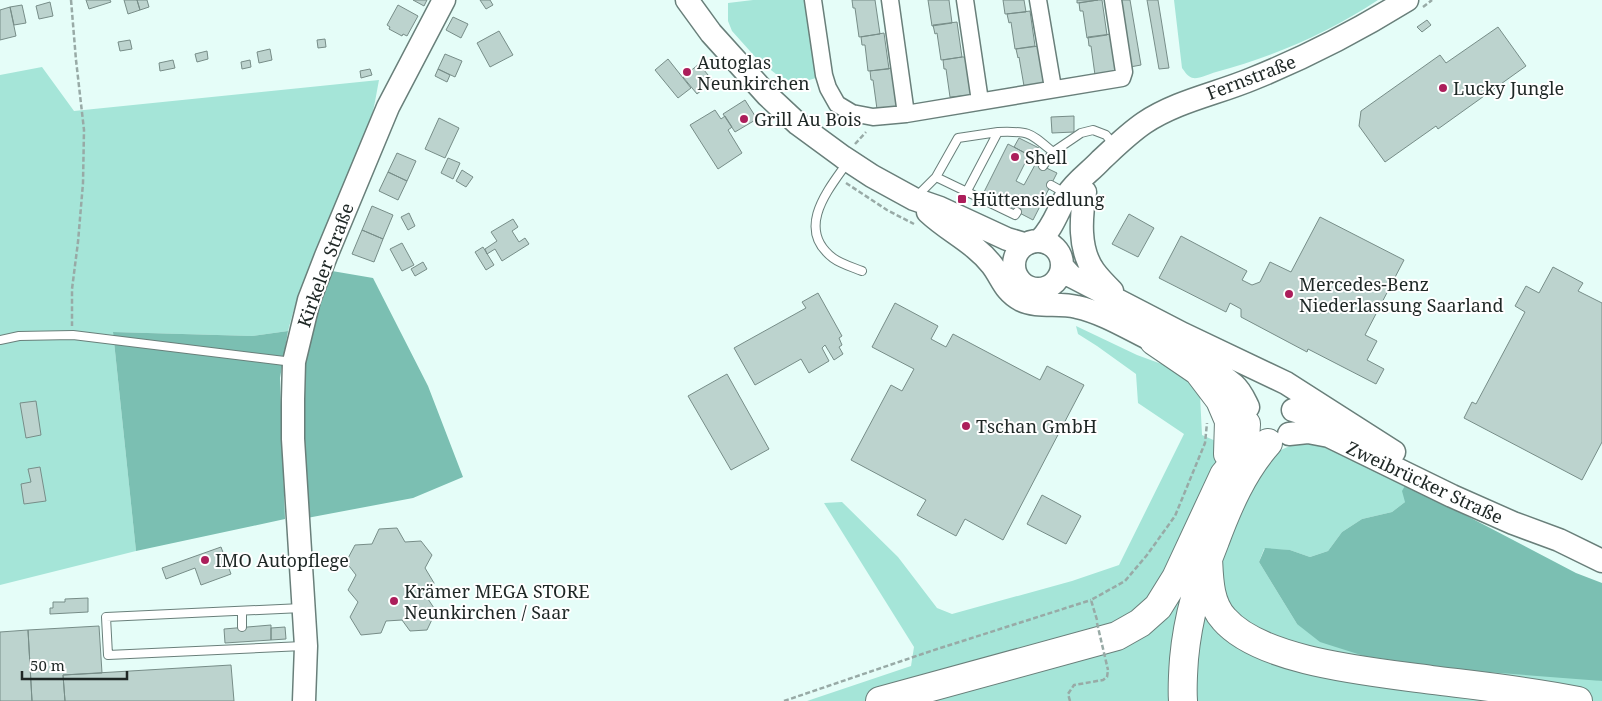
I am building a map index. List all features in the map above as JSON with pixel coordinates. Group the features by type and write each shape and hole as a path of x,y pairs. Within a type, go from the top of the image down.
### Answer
{"highway":[{"path":"1154,341 1198,371 1220,400 1229,420 1229,444 1224,475"},
{"path":"880,701 1117,636 1140,623 1158,607 1176,578 1224,475 1238,458 1245,439 1247,415"},
{"path":"1183,701 1186,636 1193,602 1208,558 1222,521 1256,456 1279,439"},
{"path":"1208,558 1214,603 1223,619 1253,642 1285,654 1318,662 1382,673 1550,695 1578,701"}],"main road":[{"name":"Kirkeler Straße","path":"304,701 306,646 293,440 292,399 294,362 308,300 388,107 444,0"},
{"name":"Fernstraße","path":"1026,248 1047,234 1068,190 1144,123 1168,109 1208,93 1250,80 1308,56 1367,25 1407,0"},
{"path":"693,1 711,33 767,95 843,165 872,176 914,199 940,208 1026,248"},
{"name":"Fernstraße","path":"1060,259 1068,190"},
{"path":"1068,190 1082,216 1086,254 1094,271 1112,291 1136,308"},
{"path":"914,199 924,220 981,253 993,266 1008,291 1022,300 1037,304 1077,306 1112,320 1218,372 1235,386 1243,396 1248,431 1260,442 1279,439 1294,422 1293,410 1289,403 1275,394 1260,396 1247,415"},
{"path":"924,220 1001,251 1026,248 1047,242 1054,246 1060,259 1058,279 1047,287 1040,289 1025,286 1015,275 1013,268 1026,248"},
{"name":"Zweibrücker Straße","path":"1060,259 1071,276 1183,334 1232,364 1262,388 1275,394"},
{"path":"1047,287 1076,297 1112,320"},
{"name":"Zweibrücker Straße","path":"1183,334 1286,384 1394,452"},
{"name":"Zweibrücker Straße","path":"1293,410 1322,418 1474,491 1559,540 1602,561"},
{"name":"Zweibrücker Straße","path":"1279,439 1308,432 1329,436 1513,524 1559,540"}],"street":[{"path":"813,0 824,75 836,104 852,113 873,117 906,114 1122,78 1124,76 1113,0"},
{"path":"890,0 906,114"},
{"path":"965,0 980,101"},
{"path":"1038,0 1053,88"}],"lane":[{"path":"1043,166 1053,152 1081,133 1092,130 1106,134 1108,154"},
{"path":"914,199 936,176 958,138 998,132 1024,132 1032,134 1053,152"},
{"path":"967,191 998,132"},
{"path":"843,165 829,187 816,216 815,229 818,242 832,258 862,271"},
{"path":"936,176 1015,216 1017,212"},
{"path":"0,340 19,336 73,335 294,362"},
{"path":"304,608 106,618 108,655 244,645 306,646"},
{"path":"242,611 242,628"}],"path":[{"path":"71,0 84,130 82,193 72,290 73,335"},
{"path":"873,117 870,126 843,165 888,210 924,220"},
{"path":"784,701 1090,600 1125,581 1147,555 1175,516 1205,443 1207,417"},
{"path":"1070,701 1068,694 1074,685 1103,680 1107,677 1108,670 1090,600"}],"green space":[{"path":"753,0 806,0 816,78 796,84 776,74 758,60 732,31 728,21 728,3"},
{"path":"1174,0 1378,0 1340,23 1300,43 1258,59 1193,78 1182,68"},
{"path":"42,67 74,111 379,80 369,125 315,252 288,331 252,336 113,332 136,551 0,585 0,75"},
{"path":"332,271 373,278 428,386 463,477 413,498 307,518 302,419 304,369 307,344 314,314"},
{"path":"1076,326 1137,355 1167,366 1194,386 1200,395 1202,435 1259,460 1305,439 1331,444 1406,484 1405,502 1392,512 1362,519 1342,532 1328,551 1310,557 1290,550 1264,549 1259,562 1297,624 1602,681 1602,701 807,701 911,666 914,647 824,503 842,502 898,557 937,608 952,614 1072,581 1119,565 1184,434 1138,403 1136,374 1078,334"},
{"path":"288,331 280,378 285,519 136,551 113,332 252,336"},
{"path":"1406,484 1576,573 1602,583 1602,681 1461,670 1364,656 1320,642 1297,624 1259,562 1265,548 1290,550 1310,557 1328,551 1342,532 1362,519 1392,512 1405,502 1402,491"}],"building":[{"path":"86,0 110,0 111,2 89,9"},
{"path":"124,0 137,0 140,10 128,14"},
{"path":"137,0 147,0 149,7 140,10"},
{"path":"413,0 427,0 424,6"},
{"path":"480,0 490,0 493,5 486,9"},
{"path":"852,0 875,0 880,34 859,37"},
{"path":"928,0 949,0 952,23 932,26"},
{"path":"1003,0 1024,0 1026,12 1005,14"},
{"path":"1077,0 1098,0 1077,3"},
{"path":"1102,0 1107,35 1087,38 1083,11 1080,11 1079,3"},
{"path":"1119,0 1130,0 1141,65 1130,67"},
{"path":"1147,0 1158,0 1169,68 1159,69"},
{"path":"50,2 53,16 39,19 36,6"},
{"path":"22,5 26,23 14,25 10,7"},
{"path":"398,5 418,16 407,36 403,34 402,36 389,29 390,27 387,25"},
{"path":"10,7 16,36 0,40 0,10"},
{"path":"1030,11 1035,46 1015,49 1011,22 1009,23 1007,14"},
{"path":"453,17 468,24 461,38 446,30"},
{"path":"1427,20 1431,25 1422,32 1417,27"},
{"path":"957,22 962,57 941,60 937,33 935,34 933,25"},
{"name":"Lucky Jungle","path":"1498,27 1526,66 1438,129 1436,126 1385,162 1359,126 1361,111 1440,55 1446,63"},
{"path":"499,31 513,55 490,67 477,43"},
{"path":"884,33 889,69 868,71 865,45 862,45 861,37"},
{"path":"1111,34 1116,72 1095,75 1088,37"},
{"path":"325,39 326,47 318,48 317,40"},
{"path":"130,40 132,49 120,51 118,42"},
{"path":"1039,46 1044,83 1024,86 1016,49"},
{"path":"270,49 272,60 259,63 257,52"},
{"path":"207,51 208,59 197,62 195,54"},
{"path":"445,54 462,61 455,77 438,69"},
{"path":"965,57 971,95 950,97 943,60"},
{"path":"668,59 691,88 678,98 655,70"},
{"path":"173,60 175,68 160,71 159,63"},
{"path":"250,60 251,67 242,69 241,62"},
{"path":"699,64 713,81 697,94 683,77"},
{"path":"892,68 898,106 877,109 870,71"},
{"path":"370,69 372,75 361,78 360,71"},
{"path":"438,69 450,75 447,82 435,76"},
{"path":"745,100 757,119 735,132 723,114"},
{"path":"715,110 721,119 725,116 732,127 728,130 742,153 718,169 690,125"},
{"path":"1074,116 1074,132 1052,133 1051,117"},
{"path":"439,118 459,128 445,158 425,149"},
{"path":"1019,138 1039,148 1034,158 1014,147"},
{"path":"1008,144 1029,155 1016,181 1024,185 1036,163 1057,173 1033,220 983,194"},
{"path":"397,153 416,161 407,181 388,172"},
{"path":"448,158 460,163 453,179 441,173"},
{"path":"462,170 473,177 466,187 456,181"},
{"path":"388,172 407,181 398,200 379,191"},
{"path":"372,206 393,215 383,239 362,230"},
{"path":"409,213 415,226 408,230 401,217"},
{"path":"1129,214 1154,228 1138,257 1112,244"},
{"name":"Mercedes-Benz Niederlassung Saarland","path":"1320,217 1404,260 1365,335 1377,341 1367,360 1384,369 1376,384 1308,349 1307,352 1241,317 1241,309 1230,303 1226,312 1159,278 1181,236 1247,271 1242,280 1252,285 1260,282 1270,262 1291,272"},
{"path":"513,219 518,227 512,231 519,242 525,238 529,244 502,261 495,249 487,254 485,249 497,241 491,232"},
{"path":"362,230 383,239 374,262 352,254"},
{"path":"402,243 414,265 402,271 390,249"},
{"path":"483,247 494,265 486,270 475,252"},
{"path":"423,262 427,269 415,276 411,269"},
{"path":"1553,267 1583,283 1578,291 1602,303 1602,442 1582,480 1464,418 1472,402 1476,404 1525,312 1515,306 1526,286 1539,293"},
{"path":"818,293 842,336 839,338 842,345 839,347 843,354 834,360 825,345 822,348 829,361 809,373 801,359 755,385 734,348 806,308 802,302"},
{"name":"Tschan GmbH","path":"895,303 938,326 931,339 946,347 953,334 1040,380 1047,366 1084,385 1003,540 965,519 956,536 917,515 926,500 851,460 891,385 902,391 914,369 872,347"},
{"path":"727,374 769,449 731,470 688,396"},
{"path":"36,401 41,435 26,438 20,403"},
{"path":"40,467 46,501 24,504 21,484 31,482 28,469"},
{"path":"1042,495 1081,516 1066,544 1027,524"},
{"path":"397,528 405,542 421,541 432,555 425,568 434,583 428,599 436,611 427,630 410,631 402,620 386,621 381,633 361,635 350,617 358,602 348,590 356,575 346,562 355,545 372,544 379,529"},
{"name":"IMO Autopflege","path":"221,547 231,574 201,585 195,568 166,579 162,568"},
{"path":"88,598 88,612 50,614 53,602 65,602 65,599"},
{"path":"271,625 271,640 225,643 224,629"},
{"path":"99,626 102,673 63,675 65,701 32,701 28,630"},
{"path":"285,627 286,639 271,640 271,628"},
{"path":"28,630 32,701 0,701 0,632"},
{"path":"231,665 234,701 65,701 63,675"}],"place":[{"name":"Autoglas Neunkirchen","path":"687,72"},
{"name":"Lucky Jungle","path":"1443,88"},
{"name":"Grill Au Bois","path":"744,119"},
{"name":"Shell","path":"1015,157"},
{"name":"Hüttensiedlung","path":"962,199"},
{"name":"Mercedes-Benz Niederlassung Saarland","path":"1289,294"},
{"name":"Tschan GmbH","path":"966,426"},
{"name":"IMO Autopflege","path":"205,560"},
{"name":"Krämer MEGA STORE Neunkirchen / Saar","path":"394,601"}]}
